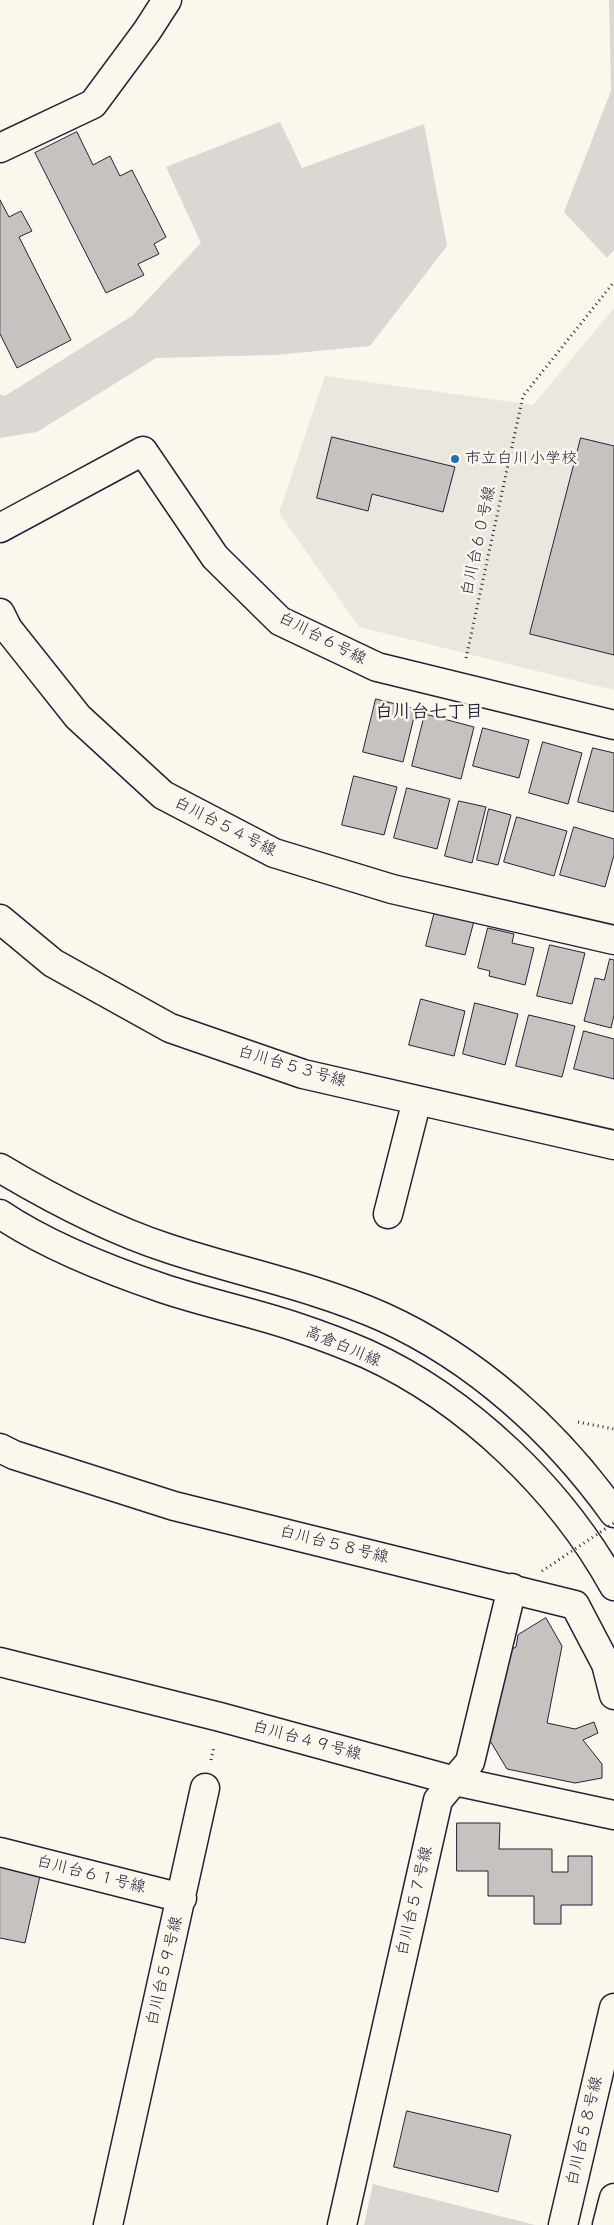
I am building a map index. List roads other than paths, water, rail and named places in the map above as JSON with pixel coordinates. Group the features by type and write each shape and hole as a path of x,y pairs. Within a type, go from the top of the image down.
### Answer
{"street":[{"path":"0,148 93,104 148,31 167,0"},
{"name":"白川台６号線","path":"0,528 143,451 215,557 280,621 377,667 614,725"},
{"name":"白川台５４号線","path":"0,612 8,628 78,717 163,795 274,853 392,889 614,940"},
{"name":"白川台５３号線","path":"0,919 53,963 170,1028 303,1074 614,1145"},
{"path":"388,1214 417,1100"},
{"path":"0,1168 33,1188 109,1225 166,1248 308,1289 383,1318 439,1348 477,1374 525,1412 554,1439 587,1475 614,1513"},
{"name":"高倉白川線","path":"0,1214 18,1226 100,1264 162,1288 296,1327 367,1354 409,1377 451,1404 528,1469 596,1554 614,1586"},
{"name":"白川台５８号線","path":"0,1448 14,1455 174,1506 575,1605 606,1664 614,1695"},
{"name":"白川台５７号線","path":"342,2225 438,1800 470,1762 512,1588"},
{"name":"白川台４９号線","path":"0,1662 220,1717 454,1781 614,1815"},
{"name":"白川台５９号線","path":"108,2225 205,1788"},
{"name":"白川台６１号線","path":"0,1852 182,1898"},
{"name":"白川台５８号線","path":"563,2225 614,2008"},
{"path":"607,2225 614,2198"}],"place":[{"name":"市立白川小学校","path":"455,459"}],"district":[{"name":"白川台七丁目","path":"429,712"}]}
